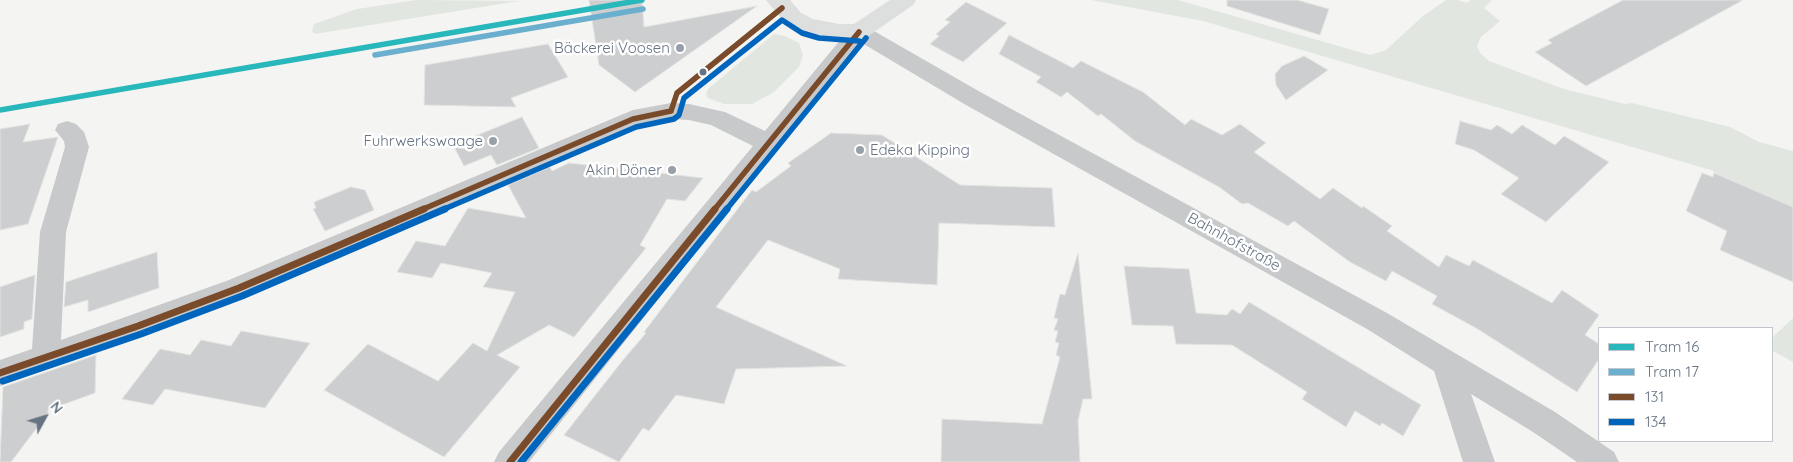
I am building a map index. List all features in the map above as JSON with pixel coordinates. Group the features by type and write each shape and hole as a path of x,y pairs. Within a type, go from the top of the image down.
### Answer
{"street":[{"path":"777,0 793,18 806,25 839,32 859,32"},
{"path":"510,462 859,32 905,0"},
{"name":"Bahnhofstraße","path":"859,32 974,100 1377,321 1544,422 1603,462"},
{"path":"0,374 239,288 634,119 671,111 689,112 717,118 769,144"},
{"path":"46,358 53,232 77,147 76,138 67,130"},
{"path":"1446,362 1479,462"}],"shaded area":[{"path":"416,0 519,1 315,34 312,31 314,24 357,9"},
{"path":"1091,0 1178,0 1370,55 1386,50 1423,16 1446,0 1458,0 1467,3 1471,0 1492,0 1484,8 1500,21 1481,37 1477,46 1480,53 1489,61 1564,89 1625,104 1632,103 1730,127 1759,142 1793,151 1793,207 1714,173 1714,171 1203,21"},
{"path":"774,34 785,36 799,43 803,55 799,67 774,92 752,104 724,104 708,98 706,93 709,88"},
{"path":"1793,318 1793,362 1773,351 1774,336"}],"building":[{"path":"589,0 642,0 644,27 757,6 635,92 599,65"},
{"path":"1227,0 1297,0 1329,9 1320,35 1227,6"},
{"path":"1623,0 1743,0 1586,86 1535,52 1552,43 1548,40"},
{"path":"966,2 1007,23 963,62 930,44 939,36 936,34 950,22 945,20"},
{"path":"1009,35 1073,68 1081,61 1143,92 1185,125 1191,119 1222,135 1240,124 1266,143 1254,152 1320,199 1333,188 1362,208 1363,206 1392,226 1387,231 1439,267 1446,255 1469,266 1473,260 1552,303 1562,290 1599,315 1585,335 1598,343 1598,360 1577,392 1476,328 1432,304 1437,296 1392,271 1386,281 1350,262 1294,221 1288,226 1248,203 1242,204 1219,187 1135,141 1101,114 1098,116 1067,92 1061,97 1036,82 1041,77 999,54"},
{"path":"548,44 568,77 511,98 516,107 424,105 425,65"},
{"path":"1304,56 1328,70 1286,100 1276,85 1275,74 1282,66"},
{"name":"Fuhrwerkswaage","path":"522,117 539,148 497,165 491,155 464,166 453,145"},
{"path":"1460,121 1491,130 1497,125 1512,134 1522,125 1555,145 1564,136 1609,162 1546,222 1501,194 1519,178 1474,150 1455,144"},
{"path":"30,124 23,142 58,137 28,224 0,230 0,129"},
{"path":"831,133 882,135 960,185 1052,188 1055,227 939,223 937,285 838,279 840,269 768,240 716,307 847,366 736,369 724,404 676,395 649,431 643,428 619,462 564,435 646,333 644,332 752,190 756,192 791,166 788,163"},
{"path":"569,163 703,178 685,201 667,199 640,245 646,248 574,337 549,325 497,355 520,367 444,457 324,390 368,344 438,381 473,343 487,351 515,292 483,287 492,273 441,263 432,278 397,272 416,241 445,246 468,208 526,218 508,185 550,167 552,171"},
{"path":"1702,173 1713,177 1714,173 1793,207 1793,282 1720,250 1727,231 1686,211"},
{"path":"351,187 365,190 374,210 325,231 313,209 316,208 314,202"},
{"path":"157,252 159,288 88,312 88,300 64,307 66,282"},
{"path":"1078,253 1092,399 1083,399 1078,421 1080,462 941,462 942,419 1042,424 1060,357 1056,355 1059,343 1055,342 1058,331 1054,330 1058,319 1054,318 1060,294 1065,295"},
{"path":"1124,266 1189,269 1196,313 1227,315 1232,309 1240,314 1249,302 1421,405 1403,436 1382,423 1380,426 1355,411 1346,427 1302,399 1307,392 1232,345 1176,344 1173,326 1132,325"},
{"path":"35,275 32,319 24,322 24,329 0,337 0,287"},
{"path":"241,331 310,343 265,408 165,389 153,405 122,399 160,349 190,355 201,340 231,346"},
{"path":"96,355 95,393 48,410 48,413 11,462 0,462 3,387"}],"tram line":[{"name":"16","path":"0,110 642,0"},
{"name":"17","path":"375,55 643,9"}],"transit line":[{"name":"131","path":"671,111 677,93 782,8"},
{"name":"134","path":"3,381 141,334 242,296 636,127 674,119 679,115 684,98 782,20 802,33 819,38 859,41"},
{"name":"131","path":"510,462 859,32"},
{"name":"134","path":"521,462 866,38"},
{"name":"131","path":"0,373 138,326 239,288 633,119 671,111"}],"place":[{"name":"Bäckerei Voosen","path":"680,48"},
{"name":"Fuhrwerkswaage","path":"493,141"},
{"name":"Edeka Kipping","path":"860,150"},
{"name":"Akin Döner","path":"672,170"}]}
